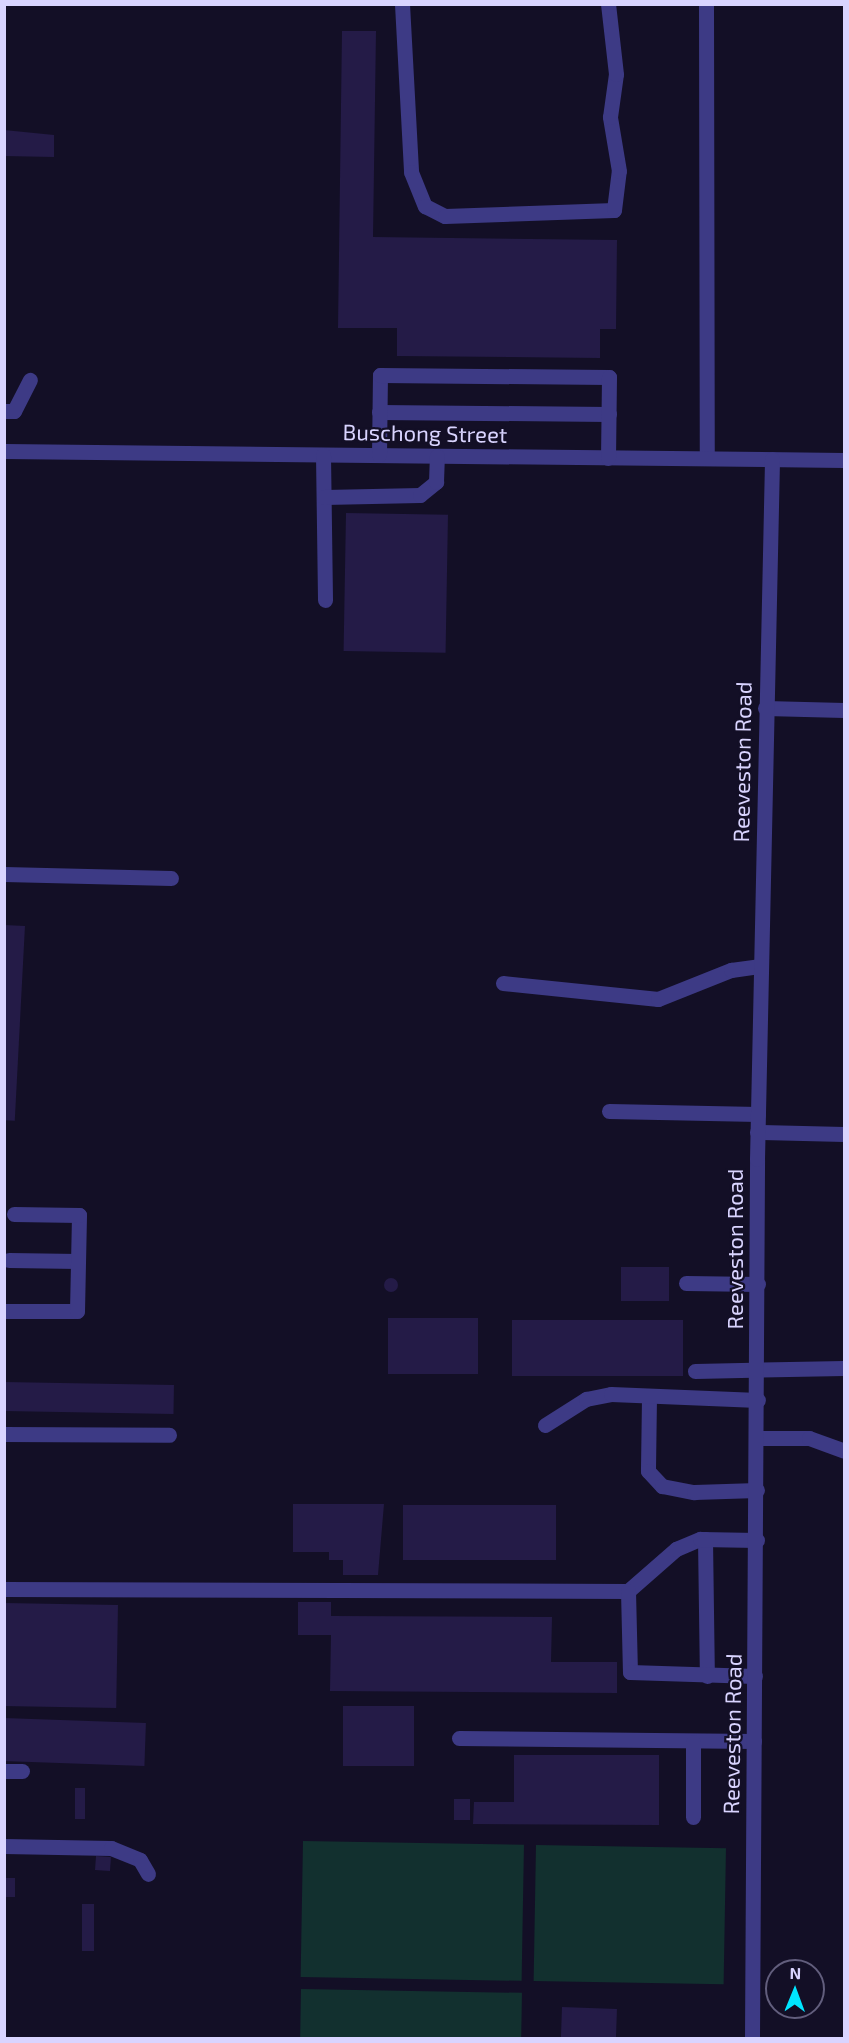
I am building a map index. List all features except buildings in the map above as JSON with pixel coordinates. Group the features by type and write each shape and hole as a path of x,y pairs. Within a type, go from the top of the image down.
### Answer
{"street":[{"path":"402,4 411,172 425,206 445,216 614,210 619,171 610,117 616,74 608,4"},
{"path":"706,4 707,458"},
{"path":"379,455 380,375 609,377 608,458"},
{"path":"4,411 14,411 30,380"},
{"path":"379,412 609,414"},
{"name":"Buschong Street","path":"4,452 844,460"},
{"path":"324,454 325,600"},
{"path":"324,497 420,495 436,482 437,456"},
{"name":"Reeveston Road","path":"752,2038 759,1400 758,1114 772,459"},
{"path":"765,708 844,710"},
{"path":"4,874 171,878"},
{"path":"503,982 658,999 731,970 761,966"},
{"path":"609,1111 758,1114"},
{"path":"758,1132 844,1134"},
{"path":"4,1311 77,1311 79,1215 14,1214"},
{"path":"9,1260 78,1261"},
{"path":"686,1283 758,1284"},
{"path":"695,1371 844,1368"},
{"path":"546,1425 586,1399 611,1394 759,1400"},
{"path":"649,1396 648,1471 662,1486 694,1492 757,1490"},
{"path":"4,1434 170,1435"},
{"path":"758,1438 810,1438 844,1451"},
{"path":"705,1539 707,1676"},
{"path":"4,1589 628,1591 676,1549 705,1539 757,1540"},
{"path":"628,1591 630,1672 755,1676"},
{"path":"459,1738 693,1742 754,1740"},
{"path":"693,1742 693,1817"},
{"path":"4,1771 22,1771"},
{"path":"4,1846 111,1848 140,1860 148,1874"}],"green space":[{"path":"303,1841 524,1845 522,1981 301,1977"},
{"path":"536,1845 726,1848 724,1984 534,1981"},
{"path":"301,1989 522,1993 521,2038 300,2038"}]}
